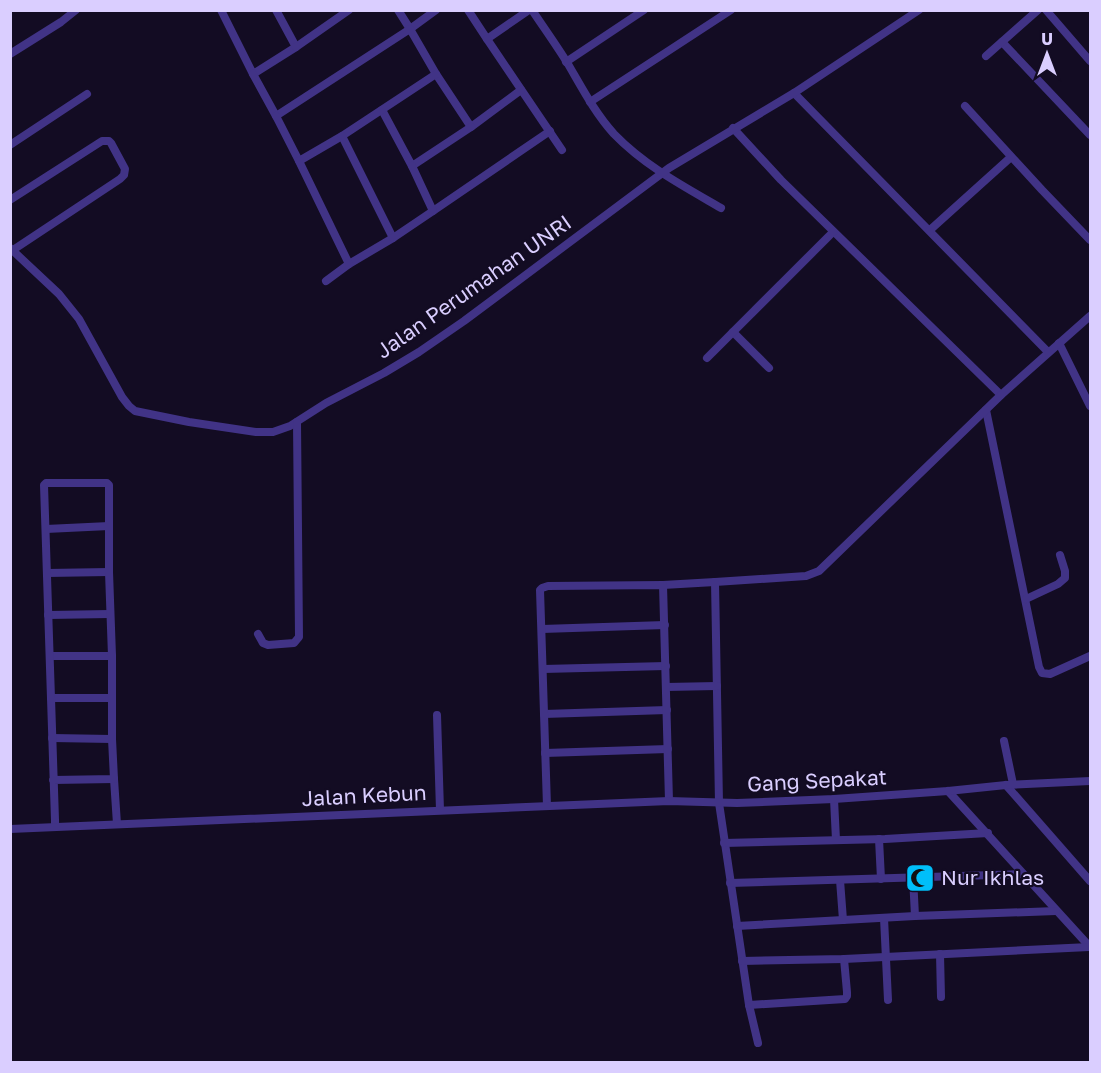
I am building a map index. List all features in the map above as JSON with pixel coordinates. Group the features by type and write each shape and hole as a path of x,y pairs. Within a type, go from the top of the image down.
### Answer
{"street":[{"path":"10,54 76,10"},
{"path":"221,10 350,264"},
{"path":"276,10 296,47"},
{"path":"253,74 349,10"},
{"path":"398,10 471,128"},
{"path":"276,116 436,10"},
{"path":"468,10 562,150"},
{"path":"487,39 530,10 590,102 614,134 633,152 662,173 720,208"},
{"path":"566,62 644,10"},
{"path":"590,102 731,10"},
{"name":"Jalan Perumahan UNRI","path":"12,249 59,294 80,319 122,397 135,411 256,432 281,430 326,403 384,373 439,338 662,173 794,93 919,10"},
{"path":"986,56 1038,10"},
{"path":"1046,10 1090,61"},
{"path":"1002,42 1090,135"},
{"path":"299,161 342,136 436,74"},
{"path":"412,166 471,128 521,90"},
{"path":"794,93 1048,352"},
{"path":"10,145 87,94"},
{"path":"964,106 1090,240"},
{"path":"382,110 433,211"},
{"path":"733,128 833,232 1001,395"},
{"path":"326,281 550,131"},
{"path":"342,136 393,237"},
{"path":"10,200 102,141 111,143 124,169 124,175 120,179 12,249"},
{"path":"930,230 1011,157"},
{"path":"707,358 833,232"},
{"path":"547,806 540,590 544,586 663,585 806,576 819,571 1001,395 1090,316"},
{"path":"733,332 770,368"},
{"path":"1059,343 1090,406"},
{"path":"986,410 1039,667 1042,673 1050,674 1090,656"},
{"path":"258,634 263,644 268,645 294,643 299,637 297,422"},
{"path":"55,826 44,486 46,483 108,484 112,738 117,824"},
{"path":"46,529 109,526"},
{"path":"1026,599 1058,584 1065,578 1060,555"},
{"path":"47,573 109,572"},
{"path":"716,582 719,803"},
{"path":"663,585 669,801"},
{"path":"48,615 110,614"},
{"path":"542,629 664,625"},
{"path":"50,656 112,656"},
{"path":"543,669 666,666"},
{"path":"666,687 717,686"},
{"path":"51,698 112,698"},
{"path":"544,714 667,710"},
{"path":"437,715 440,810"},
{"path":"52,738 112,738"},
{"path":"1004,741 1010,784 1090,881"},
{"path":"545,753 668,749"},
{"path":"53,780 114,779"},
{"name":"Gang Sepakat","path":"758,1043 749,1005 719,803 834,799 1010,784 1090,781"},
{"path":"948,791 1090,947"},
{"path":"834,799 836,840"},
{"name":"Jalan Kebun","path":"10,828 669,801 719,803"},
{"path":"724,843 879,839 988,833"},
{"path":"879,839 881,879"},
{"path":"730,882 1023,874"},
{"path":"913,878 915,916"},
{"path":"840,880 843,920"},
{"path":"737,926 1056,910"},
{"path":"884,918 888,1000"},
{"path":"742,961 844,959 1090,947"},
{"path":"940,954 941,997"},
{"path":"749,1005 845,999 847,992 844,959"}],"place":[{"name":"Nur Ikhlas","path":"920,878"}]}
